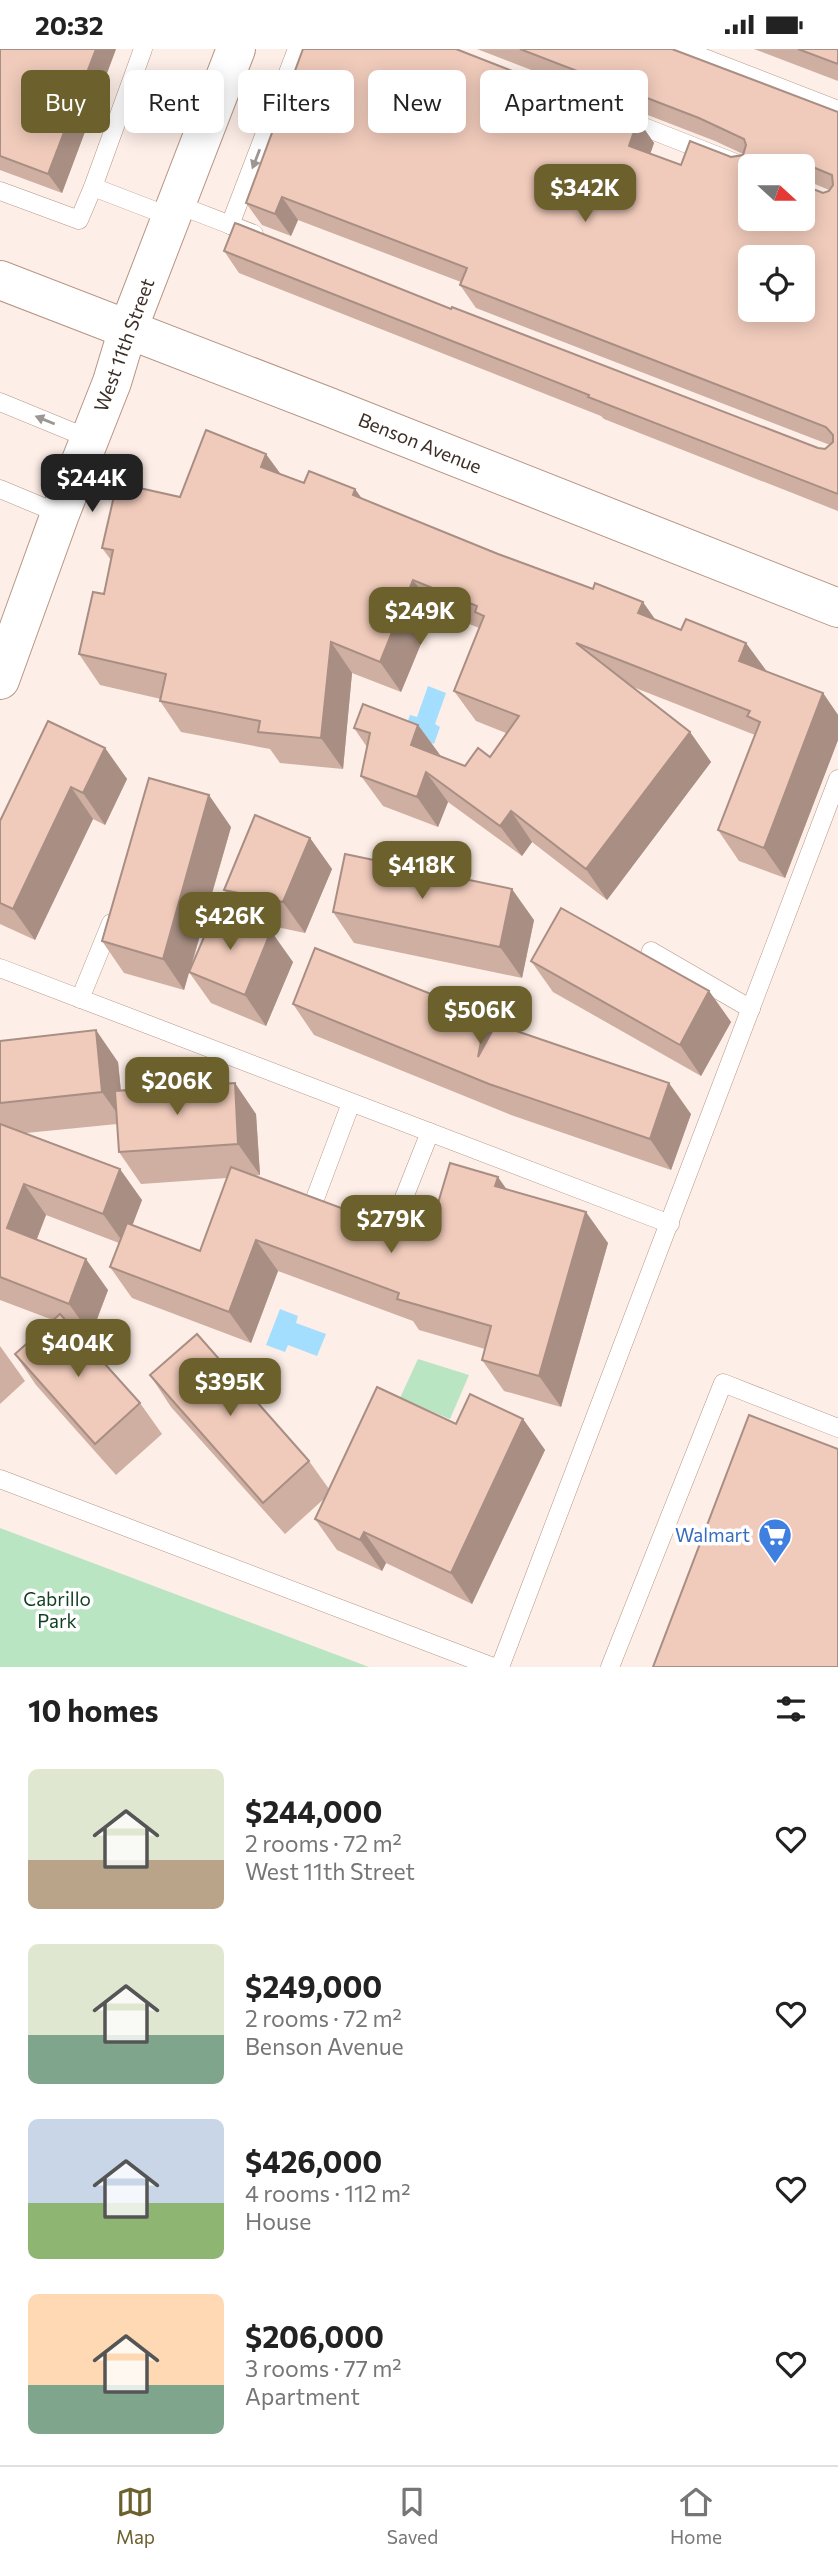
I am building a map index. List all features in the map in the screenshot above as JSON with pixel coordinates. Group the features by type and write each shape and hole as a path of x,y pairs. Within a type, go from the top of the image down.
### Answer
{"main road":[{"name":"West 11th Street","path":"0,680 13,613 60,514 90,439 128,329 236,49"},
{"name":"Benson Avenue","path":"0,280 838,608"}],"lane":[{"path":"0,191 79,220 143,49"},
{"path":"230,225 297,49"},
{"path":"681,49 732,58 838,110"},
{"path":"648,129 738,165"},
{"path":"93,187 230,225 268,240"},
{"path":"0,402 90,439"},
{"path":"0,489 60,514"},
{"path":"500,1667 838,779"},
{"path":"80,999 119,902"},
{"path":"651,951 751,1009"},
{"path":"0,968 670,1224"},
{"path":"313,1204 351,1103"},
{"path":"392,1228 430,1132"},
{"path":"610,1667 723,1383 838,1428"},
{"path":"0,1479 493,1667"}],"green space":[{"path":"418,1359 469,1375 450,1419 400,1398"},
{"name":"Cabrillo Park","path":"0,1528 369,1667 0,1667"}],"water":[{"path":"428,686 446,693 435,724 440,727 434,744 404,732 410,715 417,717"},
{"path":"280,1309 298,1316 296,1323 326,1334 317,1356 288,1345 285,1352 266,1345"}],"building":[{"path":"0,49 96,49 88,70 21,70 21,133 64,133 48,174 0,156"},
{"path":"303,49 456,49 510,70 480,70 480,133 634,133 629,146 681,165 690,141 731,157 738,156 738,231 816,231 816,190 823,193 829,191 833,185 832,175 816,168 816,154 743,154 746,145 744,139 648,98 648,70 574,70 520,49 672,49 838,112 838,494 224,251 235,223 451,309 452,307 818,448 825,449 833,442 833,435 826,427 460,285 467,268 282,197 275,214 246,203 272,133 354,133 354,70 295,70"},
{"path":"798,49 838,49 838,64"},
{"path":"206,430 266,454 261,467 304,483 309,471 355,489 353,495 498,554 593,589 595,583 643,602 638,613 681,630 686,619 746,643 739,661 823,693 764,848 718,830 760,722 747,716 750,711 576,643 690,732 586,869 511,811 500,826 426,772 417,797 361,776 370,733 354,728 363,704 418,725 411,745 465,766 478,748 490,757 519,716 454,691 484,616 475,612 477,606 413,580 380,662 331,642 321,738 258,732 260,721 160,701 166,674 79,654 93,592 104,594 113,550 102,548 117,483 180,497"},
{"path":"48,721 105,748 83,793 71,787 13,909 0,903 0,821"},
{"path":"149,778 209,795 163,959 102,941"},
{"path":"255,815 310,838 283,902 224,890"},
{"path":"345,854 512,889 500,947 333,912"},
{"path":"561,908 709,991 680,1045 531,961"},
{"path":"216,909 271,931 245,995 189,972"},
{"path":"315,948 474,1011 472,1016 485,1020 478,1057 496,1024 669,1083 650,1139 489,1084 293,1004"},
{"path":"96,1030 102,1092 0,1103 0,1041"},
{"path":"235,1083 238,1144 119,1152 115,1091"},
{"path":"0,1124 120,1169 103,1214 24,1184 7,1228 86,1259 69,1304 0,1277"},
{"path":"450,1163 498,1177 495,1186 586,1212 539,1376 482,1360 491,1326 397,1299 399,1293 256,1240 229,1312 110,1267 127,1223 200,1251 231,1167 427,1240"},
{"path":"60,1314 140,1403 95,1444 15,1354"},
{"path":"197,1334 309,1461 263,1503 150,1375"},
{"path":"377,1387 456,1424 470,1394 523,1419 451,1573 364,1532 360,1540 315,1519"},
{"name":"Walmart","path":"749,1415 838,1449 838,1667 653,1667"}],"place":[{"name":"Walmart","path":"775,1565"}]}
